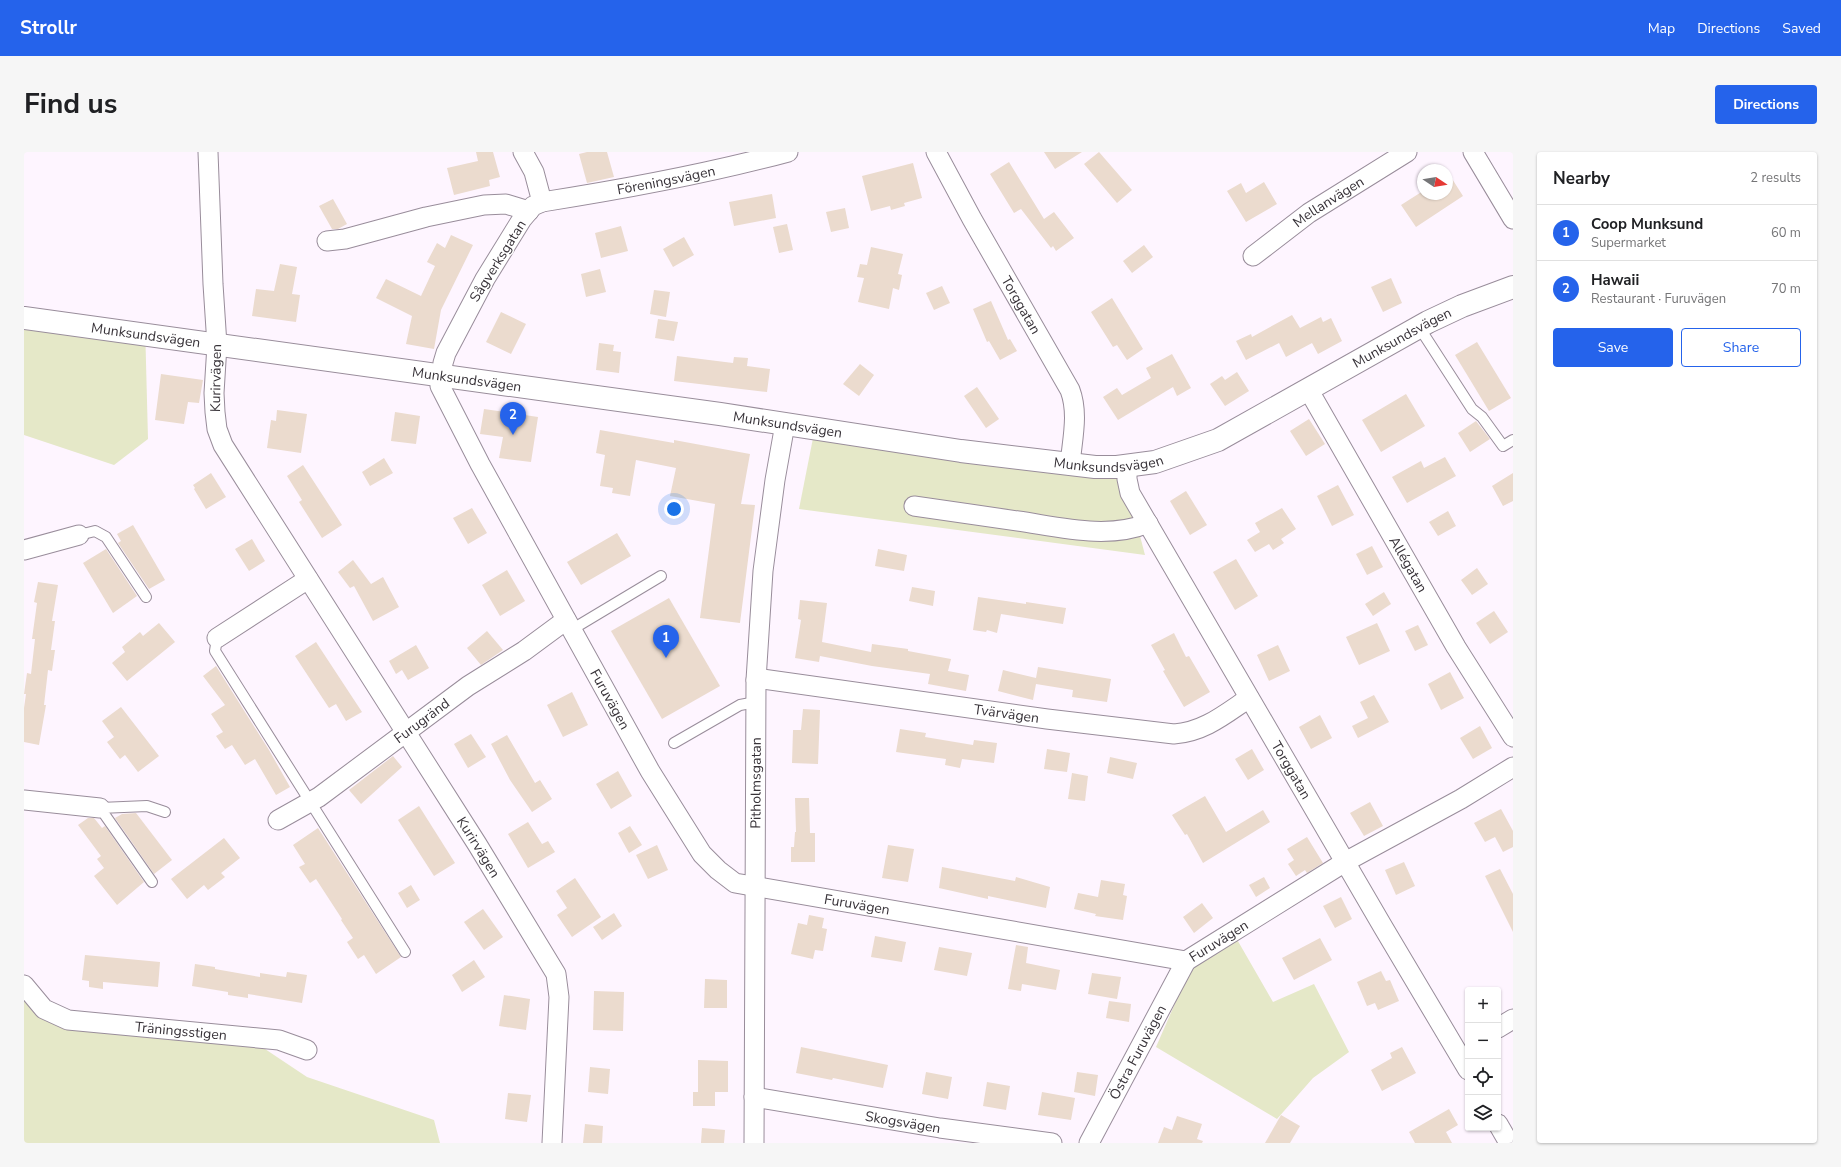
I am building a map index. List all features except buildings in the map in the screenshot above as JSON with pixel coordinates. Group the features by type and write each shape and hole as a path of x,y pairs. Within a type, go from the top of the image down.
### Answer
{"street":[{"name":"Kurirvägen","path":"208,152 213,284 218,345 214,394 217,429 223,445 556,974 559,997 552,1143"},
{"path":"327,241 345,239 426,217 484,205 506,204 536,207 534,172 524,152"},
{"name":"Föreningsvägen","path":"536,207 628,189 788,152"},
{"name":"Torggatan","path":"936,152 972,219 1070,390 1074,401 1075,412 1070,465"},
{"name":"Mellanvägen","path":"1253,256 1309,213 1407,152"},
{"path":"1473,152 1513,219"},
{"name":"Sågverksgatan","path":"440,376 446,353 485,279 536,207"},
{"name":"Munksundsvägen","path":"24,318 440,376 590,395 962,451 1095,467 1127,466 1155,462 1218,440 1419,327 1462,306 1513,288"},
{"name":"Furuvägen","path":"440,376 440,386 448,403 650,771 702,854 718,870 735,883 1186,961 1345,862 1461,799 1513,767"},
{"name":"Allégatan","path":"1308,389 1456,647 1513,737"},
{"name":"Pitholmsgatan","path":"754,1143 756,680 763,571 784,424"},
{"name":"Torggatan","path":"1127,466 1127,479 1130,493 1345,862 1463,1049 1465,1059"},
{"path":"914,506 1075,530 1123,531 1148,523"},
{"path":"24,550 79,535"},
{"path":"217,638 308,578"},
{"name":"Furugränd","path":"278,820 310,801 468,686 569,625"},
{"name":"Tvärvägen","path":"756,680 762,679 1047,719 1174,734 1187,733 1207,726 1249,698"},
{"path":"24,800 100,808"},
{"name":"Östra Furuvägen","path":"1089,1143 1186,961"},
{"name":"Träningsstigen","path":"24,985 44,1009 54,1015 68,1020 279,1040 308,1050"},
{"path":"1501,1026 1513,1019"},
{"name":"Skogsvägen","path":"754,1097 940,1128 1052,1143"},
{"path":"1501,1129 1509,1143"}],"lane":[{"path":"1419,327 1472,409 1482,417 1503,446 1513,440"},
{"path":"79,535 95,532 106,538 146,597"},
{"path":"569,625 661,576"},
{"path":"217,638 215,651 405,952"},
{"path":"674,743 740,705 756,702"},
{"path":"100,808 147,806 165,812"},
{"path":"100,808 152,882"}],"green space":[{"path":"24,308 145,324 148,439 114,465 24,435"},
{"path":"815,428 1121,463 1145,555 799,509"},
{"path":"1235,936 1273,1002 1314,984 1349,1052 1313,1078 1277,1119 1156,1047 1194,960"},
{"path":"24,987 28,991 94,1023 265,1049 307,1077 434,1120 440,1143 24,1143"}],"place":[{"name":"Hawaii","path":"513,435"},
{"name":"Coop Munksund","path":"666,658"}]}
